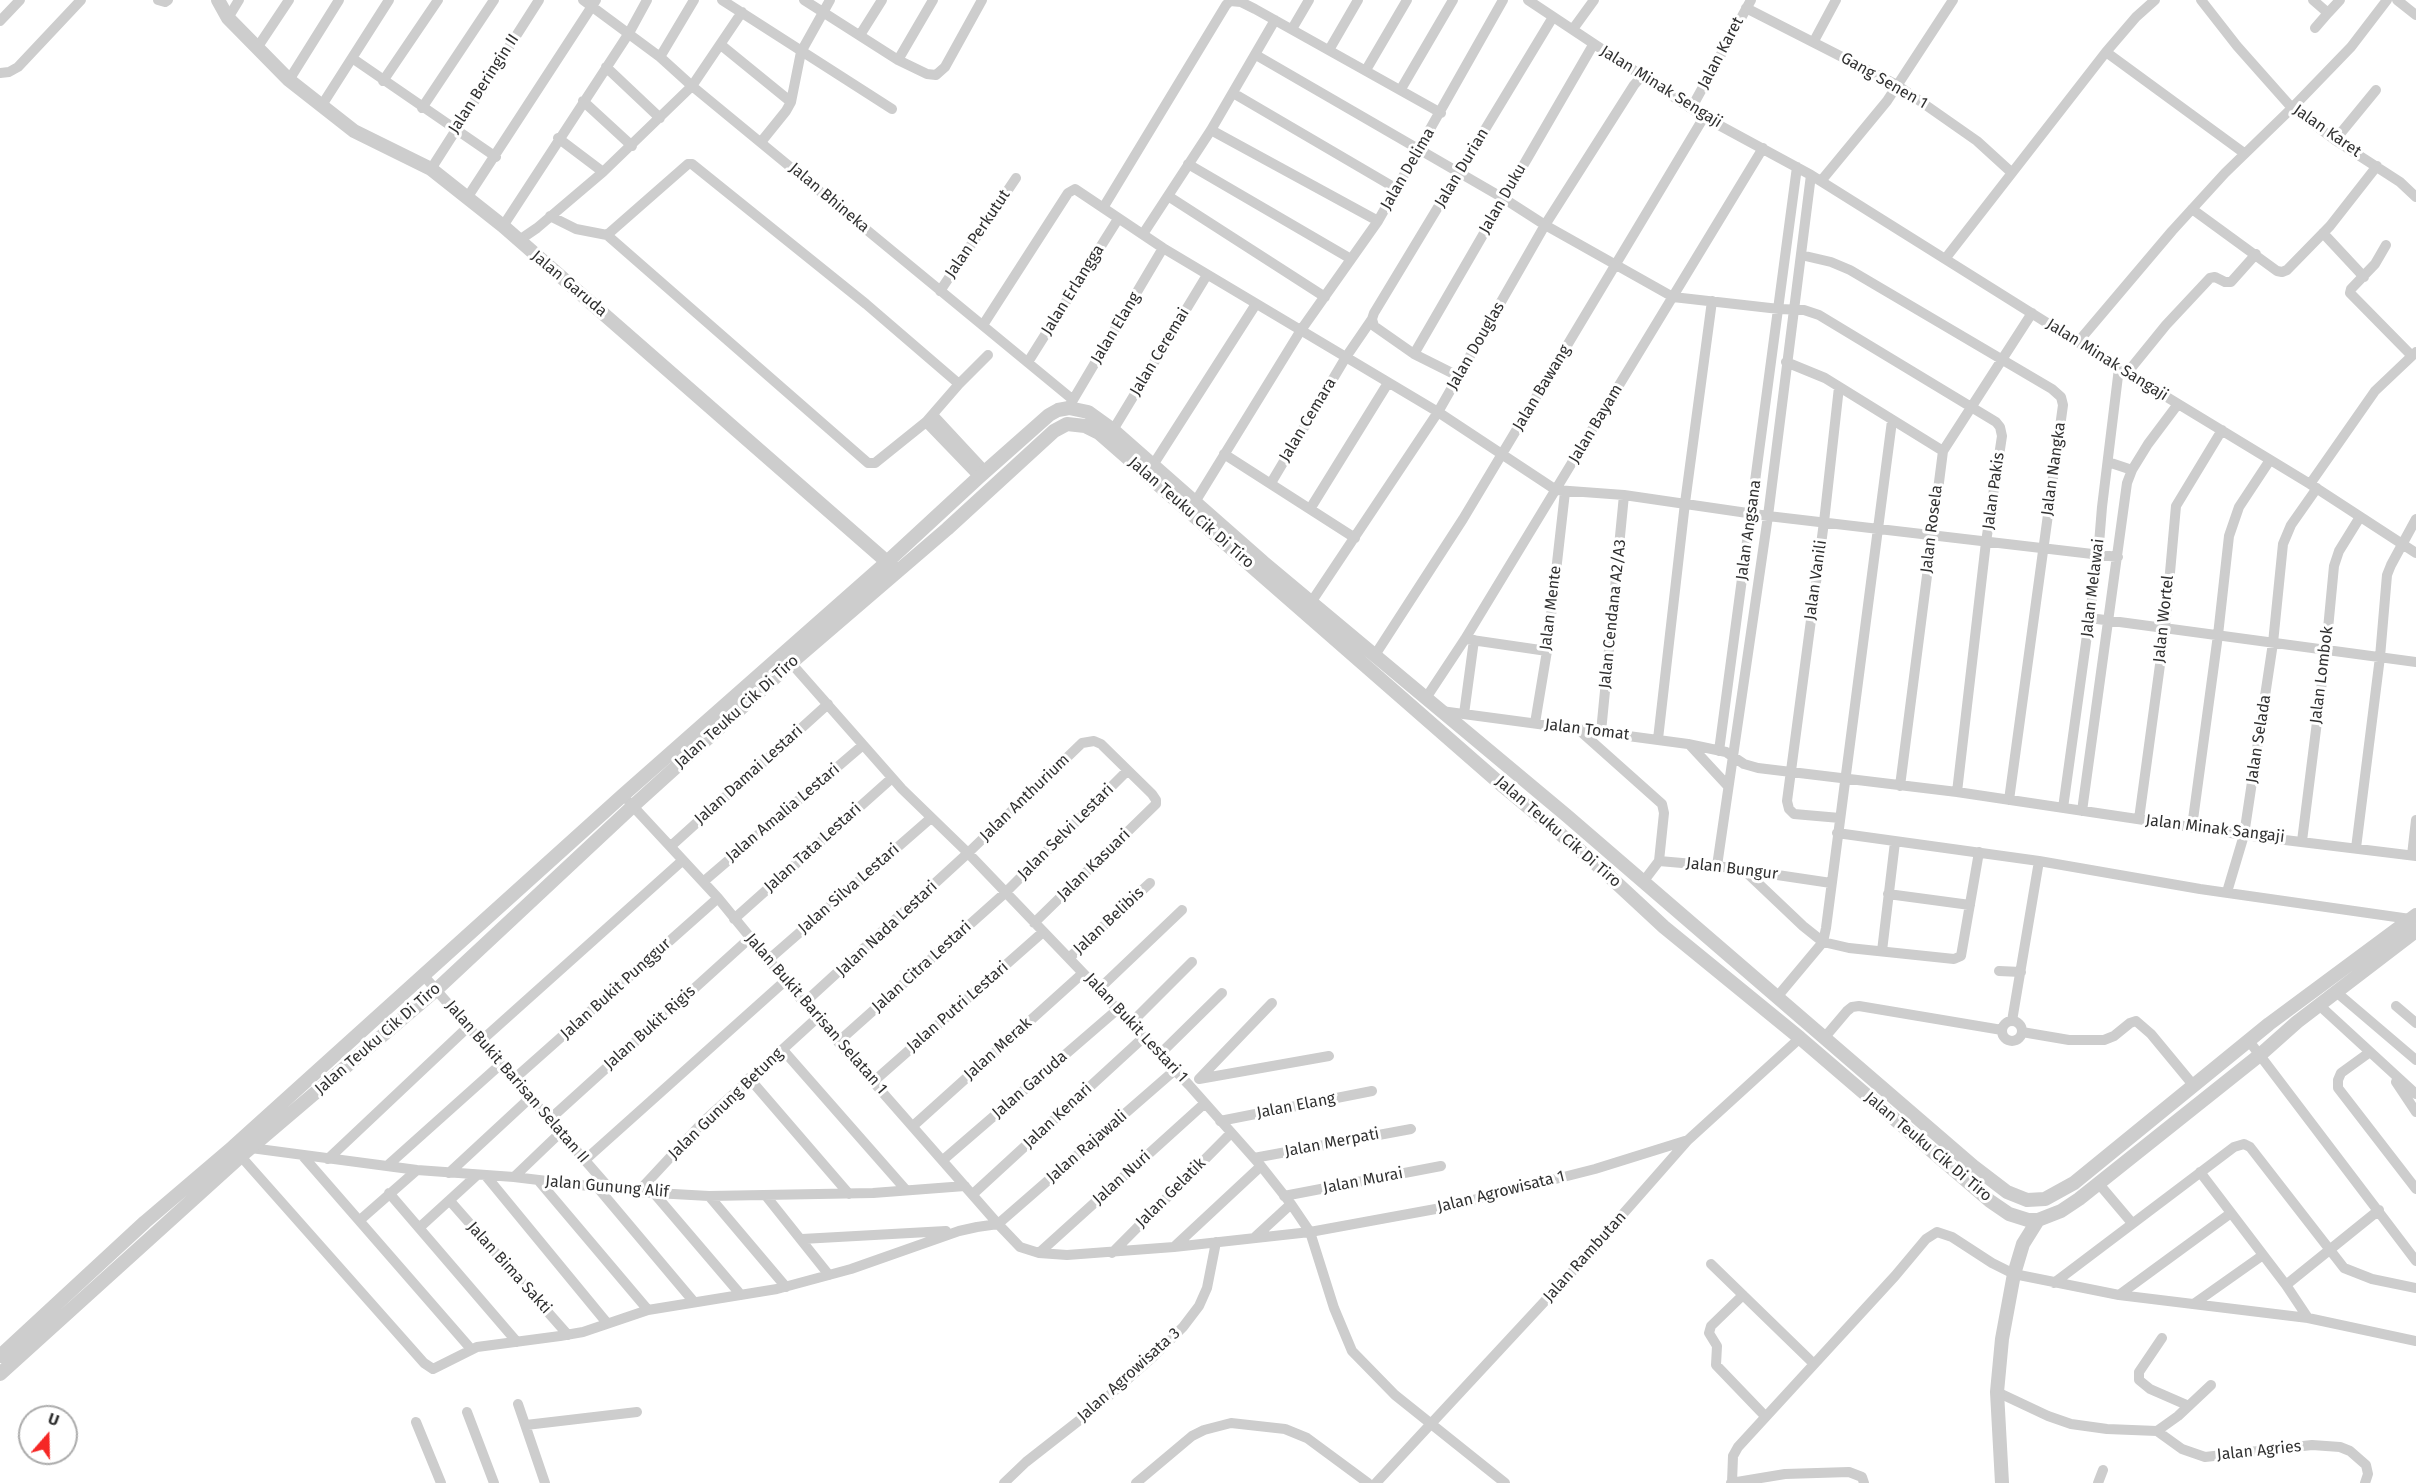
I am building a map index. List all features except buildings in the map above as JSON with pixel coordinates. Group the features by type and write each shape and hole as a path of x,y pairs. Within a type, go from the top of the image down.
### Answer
{"street":[{"path":"0,21 20,0"},
{"path":"0,73 9,72 18,67 81,0"},
{"path":"158,0 165,2 168,0"},
{"name":"Jalan Garuda","path":"218,0 228,18 289,80 354,131 431,169 503,226 892,567"},
{"path":"228,18 239,0"},
{"path":"257,48 289,0"},
{"path":"289,80 339,0"},
{"path":"322,105 389,0"},
{"path":"383,81 438,0"},
{"path":"422,108 494,0"},
{"name":"Jalan Beringin II","path":"431,169 539,0"},
{"name":"Jalan Bhineka","path":"583,0 595,3 628,33 1028,362 1070,403"},
{"path":"503,226 647,0"},
{"path":"660,57 694,0"},
{"path":"722,0 892,109"},
{"path":"804,0 898,60 927,74 936,75 945,67 982,0"},
{"path":"761,142 791,102 801,52 830,0"},
{"path":"860,35 882,0"},
{"path":"898,60 933,0"},
{"path":"1292,29 1309,0"},
{"path":"1329,50 1358,0"},
{"path":"1366,70 1407,0"},
{"path":"1401,89 1453,0"},
{"name":"Jalan Delima","path":"1192,508 1301,330 1378,221 1503,0"},
{"name":"Jalan Minak Sengaji","path":"1528,0 1704,117 1797,167"},
{"path":"1573,29 1594,0"},
{"path":"1814,42 1836,0"},
{"path":"1716,866 1768,516 1801,255 1816,178 1898,85 1953,0"},
{"path":"1945,259 2106,52 2136,17 2155,0"},
{"name":"Jalan Karet","path":"2201,0 2237,46 2292,108 2335,140 2377,166 2416,197"},
{"path":"2313,0 2328,13"},
{"path":"2314,28 2340,0"},
{"path":"2078,342 2192,209 2244,153 2292,108 2351,47 2387,0"},
{"path":"2397,0 2416,15"},
{"path":"1103,208 1226,5 1230,2 1258,5 1275,20 1441,112"},
{"path":"467,198 595,3"},
{"name":"Gang Senen 1","path":"1748,4 1814,42 1898,85 1977,141 2011,172"},
{"name":"Jalan Karet","path":"1692,107 1748,4"},
{"path":"518,241 537,228 633,146 692,86 722,45 742,12"},
{"name":"Jalan Durian","path":"1346,357 1372,320 1374,313 1553,17"},
{"path":"1143,234 1211,130 1275,20"},
{"path":"722,45 791,102"},
{"name":"Jalan Duku","path":"1414,354 1593,45"},
{"path":"2106,52 2244,153"},
{"path":"1256,55 1503,198 1545,225 1673,297 1779,309"},
{"path":"352,58 496,157"},
{"path":"606,67 660,118"},
{"name":"Jalan Douglas","path":"1307,607 1438,412 1545,225 1642,76"},
{"path":"2335,140 2376,90"},
{"path":"1233,93 1396,189"},
{"path":"583,101 633,146"},
{"name":"Jalan Bawang","path":"1375,655 1503,453 1704,117"},
{"path":"1211,130 1378,221"},
{"path":"558,138 603,172"},
{"name":"Jalan Bayam","path":"1426,698 1470,639 1763,148"},
{"path":"607,235 688,164 692,164 866,304 959,384"},
{"path":"1188,164 1351,259"},
{"path":"2192,209 2277,271 2282,272 2288,270 2323,233 2377,166"},
{"name":"Jalan Minak Sangaji","path":"1797,167 2314,486 2416,553"},
{"name":"Jalan Angsana","path":"1719,751 1797,167"},
{"name":"Jalan Perkutut","path":"940,291 1016,178"},
{"path":"983,325 1071,190 1079,192 1163,248 1438,412 1560,491"},
{"path":"1168,196 1325,297"},
{"path":"550,216 576,229 607,235 790,393 862,460 872,464 929,419 988,355"},
{"name":"Jalan Erlangga","path":"1028,362 1118,219"},
{"path":"2323,233 2364,277"},
{"path":"2386,245 2375,264 2351,289 2350,293 2414,354"},
{"name":"Jalan Elang","path":"1070,403 1163,248"},
{"path":"2123,370 2210,278 2215,277 2231,282 2256,254"},
{"name":"Jalan Nangka","path":"1801,255 1831,262 1850,270 2052,389 2061,398 2063,405 2009,800"},
{"name":"Jalan Ceremai","path":"1113,430 1208,275"},
{"path":"1658,739 1685,503 1712,302"},
{"path":"1153,465 1256,304"},
{"name":"Jalan Pakis","path":"1779,309 1795,309 1819,315 1842,327 1996,422 2000,427 2002,436 1986,542 1957,792"},
{"path":"1786,362 1819,375 1943,451 2032,313"},
{"path":"1372,320 1374,326 1414,354 1460,377"},
{"name":"Jalan Selada","path":"2227,892 2244,835 2273,643 2285,535 2374,391 2414,354"},
{"name":"Jalan Cemara","path":"1271,483 1346,357"},
{"name":"Jalan Melawai","path":"2063,808 2090,618 2108,462 2123,370"},
{"path":"1310,509 1388,383"},
{"name":"Jalan Vanili","path":"1839,387 1824,522 1787,801 1789,809 1794,814 1840,818"},
{"name":"Jalan Teuku Cik Di Tiro","path":"242,1150 424,976 791,663 892,567 982,474 1049,415 1070,403 1089,412 1153,465 1192,508"},
{"name":"Jalan Melawai","path":"2082,811 2118,557 2122,510 2132,470 2178,404"},
{"path":"929,419 982,474"},
{"path":"1778,995 1823,942 1892,421"},
{"name":"Jalan Teuku Cik Di Tiro","path":"0,1356 31,1336 242,1150 436,990 628,801 892,567 1054,431 1068,424 1085,426 1099,433 1192,508 1307,607 1453,742 1595,863 1712,968 1800,1038 1990,1201 2009,1214 2038,1220"},
{"name":"Jalan Wortel","path":"2139,819 2165,628 2176,506 2222,430"},
{"name":"Jalan Rosela","path":"1900,786 1943,451"},
{"path":"1224,453 1355,538"},
{"path":"2192,827 2232,520 2270,460"},
{"path":"2108,462 2132,470"},
{"name":"Jalan Angsana","path":"1560,491 1624,495 1768,516 2118,557"},
{"name":"Jalan Mente","path":"1535,723 1546,651 1560,491"},
{"name":"Jalan Cendana A2/A3","path":"1601,732 1624,495"},
{"path":"2102,507 2122,510"},
{"name":"Jalan Lombok","path":"2302,840 2334,566 2339,551 2360,517"},
{"path":"2356,848 2388,575 2416,519"},
{"name":"Jalan Teuku Cik Di Tiro","path":"1307,607 1375,655 1602,847 1645,880 1973,1166 2007,1192 2027,1200 2045,1199 2074,1183 2249,1041 2414,922"},
{"path":"2090,618 2416,663"},
{"path":"1464,714 1470,639 1546,651"},
{"name":"Jalan Bukit Lestari 1","path":"791,663 892,778 1099,989 1189,1085 1288,1200 1310,1232 1334,1308 1352,1351 1389,1389 1505,1483"},
{"name":"Jalan Damai Lestari","path":"671,846 828,704"},
{"name":"Jalan Tomat","path":"1441,711 1658,739 1732,755"},
{"path":"1579,729 1662,804 1664,813 1659,861 1645,880"},
{"path":"1453,742 1464,730"},
{"name":"Jalan Anthurium","path":"968,854 1082,743 1094,741 1101,744 1127,771"},
{"path":"1688,744 1727,785"},
{"name":"Jalan Amalia Lestari","path":"703,882 863,745"},
{"name":"Jalan Minak Sangaji","path":"1732,755 1751,767 1957,792 2244,835 2302,840 2414,856"},
{"name":"Jalan Kasuari","path":"1034,923 1154,808 1156,800 1127,771"},
{"name":"Jalan Selvi Lestari","path":"1005,893 1127,771"},
{"name":"Jalan Tata Lestari","path":"735,919 892,778"},
{"name":"Jalan Bukit Barisan Selatan 1","path":"628,801 718,898 804,1003 998,1224 1020,1247 1039,1253"},
{"name":"Jalan Silva Lestari","path":"768,961 931,818"},
{"path":"2414,856 2416,820"},
{"path":"1838,833 2039,861 2414,922"},
{"path":"1882,951 1895,842"},
{"path":"1595,863 1602,847"},
{"path":"1744,870 1823,942 1849,948 1958,959 1961,956 1979,852"},
{"name":"Jalan Nada Lestari","path":"804,1003 968,854"},
{"path":"482,1040 683,860"},
{"name":"Jalan Bungur","path":"1659,861 1716,866 1831,883"},
{"path":"2012,1021 2039,861"},
{"name":"Jalan Belibis","path":"1069,958 1150,883"},
{"name":"Jalan Citra Lestari","path":"838,1042 1005,893"},
{"path":"1888,894 1970,905"},
{"name":"Jalan Bukit Punggur","path":"514,1079 718,898"},
{"path":"1099,989 1182,910"},
{"path":"2002,1483 1997,1392 2002,1340 2014,1274 2023,1244 2038,1220 2061,1211 2099,1184 2261,1054 2414,922"},
{"name":"Jalan Putri Lestari","path":"873,1082 1043,932"},
{"name":"Jalan Bukit Rigis","path":"550,1119 750,938"},
{"path":"1131,1023 1192,962"},
{"path":"1999,970 2021,972"},
{"name":"Jalan Merak","path":"913,1126 1083,973"},
{"name":"Jalan Bukit Barisan Selatan II","path":"424,976 610,1189"},
{"path":"585,1160 786,981"},
{"path":"2335,992 2416,1060"},
{"path":"1160,1054 1222,993"},
{"path":"1189,1085 1199,1079 1272,1004"},
{"path":"2319,1005 2416,1094"},
{"path":"1825,1037 1847,1011 1859,1006 2002,1030"},
{"path":"2396,1006 2414,1018"},
{"name":"Jalan Garuda","path":"943,1160 1118,1009"},
{"name":"Jalan Gunung Betung","path":"638,1192 704,1121 817,1018"},
{"path":"2012,1021 2019,1024 2022,1032 2020,1037 2013,1041 2005,1038 2002,1030 2007,1022 2012,1021"},
{"path":"2022,1032 2070,1040 2104,1040 2114,1036 2130,1023 2136,1022 2151,1034 2194,1086"},
{"path":"328,1159 468,1027"},
{"name":"Jalan Kenari","path":"969,1190 1144,1037"},
{"name":"Jalan Rambutan","path":"1376,1483 1571,1273 1688,1140 1800,1038"},
{"path":"2249,1041 2416,1261"},
{"path":"783,1050 906,1190"},
{"path":"2370,1052 2341,1073 2338,1088 2416,1189"},
{"path":"1199,1079 1329,1056"},
{"path":"387,1166 501,1064"},
{"path":"2388,1069 2416,1112"},
{"name":"Jalan Rajawali","path":"998,1224 1175,1070"},
{"path":"1857,1087 1864,1089 1868,1086 1870,1079 1867,1075"},
{"path":"749,1078 849,1194"},
{"name":"Jalan Elang","path":"1220,1120 1372,1091"},
{"path":"449,1173 530,1098"},
{"path":"1888,1114 1885,1107 1886,1102 1891,1099 1898,1101"},
{"name":"Jalan Nuri","path":"1039,1253 1205,1103"},
{"path":"2143,1127 2155,1139"},
{"name":"Jalan Merpati","path":"1257,1162 1411,1129"},
{"path":"514,1177 561,1132"},
{"name":"Jalan Gelatik","path":"1112,1253 1231,1133"},
{"name":"Jalan Agrowisata 1","path":"1039,1253 1067,1255 1112,1253 1310,1232 1441,1208 1595,1169 1688,1140"},
{"path":"2054,1283 2234,1147 2244,1144 2250,1147 2344,1268 2349,1272 2416,1287"},
{"path":"242,1150 424,1363 433,1369 471,1349 568,1335 648,1310 786,1287 829,1275 958,1231"},
{"name":"Jalan Gunung Alif","path":"242,1150 302,1155 417,1170 514,1177 638,1192 709,1196 969,1190"},
{"path":"302,1155 471,1349"},
{"path":"1174,1247 1257,1162"},
{"name":"Jalan Murai","path":"1288,1200 1441,1166"},
{"path":"360,1220 417,1170"},
{"path":"2200,1172 2286,1285 2308,1318"},
{"path":"419,1228 481,1176 607,1323"},
{"path":"538,1180 648,1310"},
{"path":"2099,1184 2132,1223"},
{"path":"598,1188 694,1302"},
{"path":"653,1192 741,1295"},
{"path":"389,1193 517,1342"},
{"path":"709,1196 786,1287"},
{"path":"766,1196 829,1275"},
{"path":"1254,1239 1288,1200"},
{"name":"Jalan Bima Sakti","path":"450,1201 568,1335"},
{"path":"2286,1285 2379,1210"},
{"path":"2120,1294 2230,1213"},
{"path":"2018,1217 2023,1244"},
{"path":"802,1239 958,1231 998,1224"},
{"path":"1864,1483 1862,1477 1849,1472 1785,1474 1732,1483 1732,1456 1765,1416 1931,1234 1937,1232 1952,1237 1992,1263 2014,1274 2120,1294 2308,1318 2416,1341"},
{"name":"Jalan Agrowisata 3","path":"1004,1483 1026,1462 1104,1400 1183,1327 1199,1306 1207,1288 1216,1242"},
{"path":"2195,1304 2263,1255"},
{"path":"1711,1264 1813,1363"},
{"path":"1743,1295 1711,1326 1709,1333 1718,1346 1716,1365 1765,1416"},
{"name":"Jalan Teuku Cik Di Tiro","path":"0,1374 31,1336"},
{"path":"2162,1338 2139,1372 2139,1380 2150,1389 2189,1406"},
{"path":"1997,1392 2071,1424 2107,1429 2157,1431 2211,1385"},
{"path":"518,1404 545,1483"},
{"path":"467,1412 494,1483"},
{"path":"526,1425 637,1412"},
{"path":"416,1422 441,1483"},
{"path":"1136,1483 1192,1436 1204,1430 1231,1423 1285,1429 1307,1438 1368,1483"},
{"name":"Jalan Agries","path":"2157,1431 2182,1449 2205,1457 2312,1445 2340,1447 2350,1452 2366,1466 2368,1474 2365,1483"},
{"path":"2098,1483 2103,1470"},
{"path":"1350,1483 1357,1474"}]}
